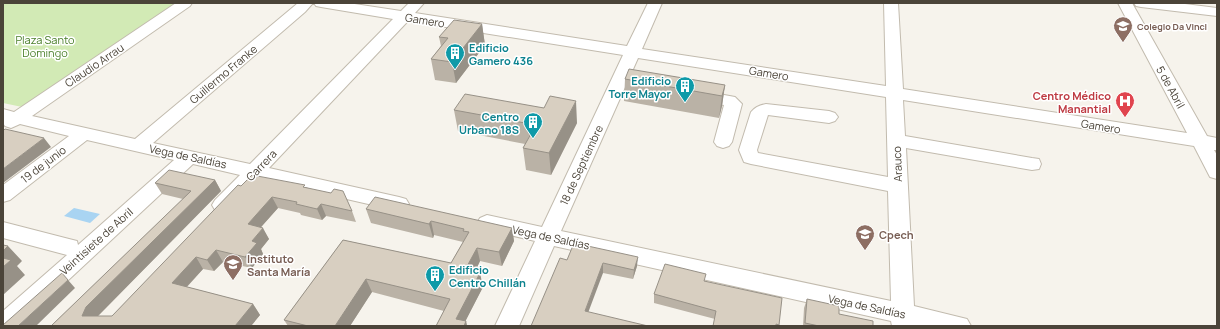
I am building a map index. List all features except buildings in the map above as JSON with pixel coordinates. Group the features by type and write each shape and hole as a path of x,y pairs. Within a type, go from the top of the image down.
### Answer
{"street":[{"name":"Claudio Arrau","path":"8,120 185,3"},
{"name":"Guillermo Franke","path":"139,145 306,3"},
{"name":"Gamero","path":"321,3 1209,143"},
{"name":"Carrera","path":"210,218 417,3"},
{"name":"18 de Septiembre","path":"507,326 548,236 627,83 633,52 655,3"},
{"name":"Arauco","path":"891,3 903,320"},
{"name":"5 de Abril","path":"1125,3 1209,143 1217,172"},
{"path":"1141,3 1217,12"},
{"path":"682,92 729,101 733,104 723,142"},
{"path":"829,117 766,109 760,112 748,150 749,154 751,158 756,160 898,186"},
{"name":"Vega de Saldías","path":"8,120 84,133 422,209"},
{"name":"19 de junio","path":"3,194 84,133"},
{"path":"896,140 1032,164"},
{"name":"Veintisiete de Abril","path":"3,326 190,156"},
{"name":"Vega de Saldías","path":"468,219 548,236 903,320 959,326"},
{"path":"3,230 69,247"}],"green space":[{"name":"Plaza Santo Domingo","path":"3,3 181,3 27,108 3,103"}],"water":[{"path":"74,208 100,214 90,223 64,216"}],"place":[{"name":"Colegio Da Vinci","path":"1123,43"},
{"name":"Edificio Gamero 436","path":"455,70"},
{"name":"Edificio Torre Mayor","path":"685,103"},
{"name":"Centro Médico Manantial","path":"1125,118"},
{"name":"Centro Urbano 18S","path":"533,139"},
{"name":"Cpech","path":"865,251"},
{"name":"Instituto Santa María","path":"233,281"},
{"name":"Edificio Centro Chillán","path":"435,292"}]}
